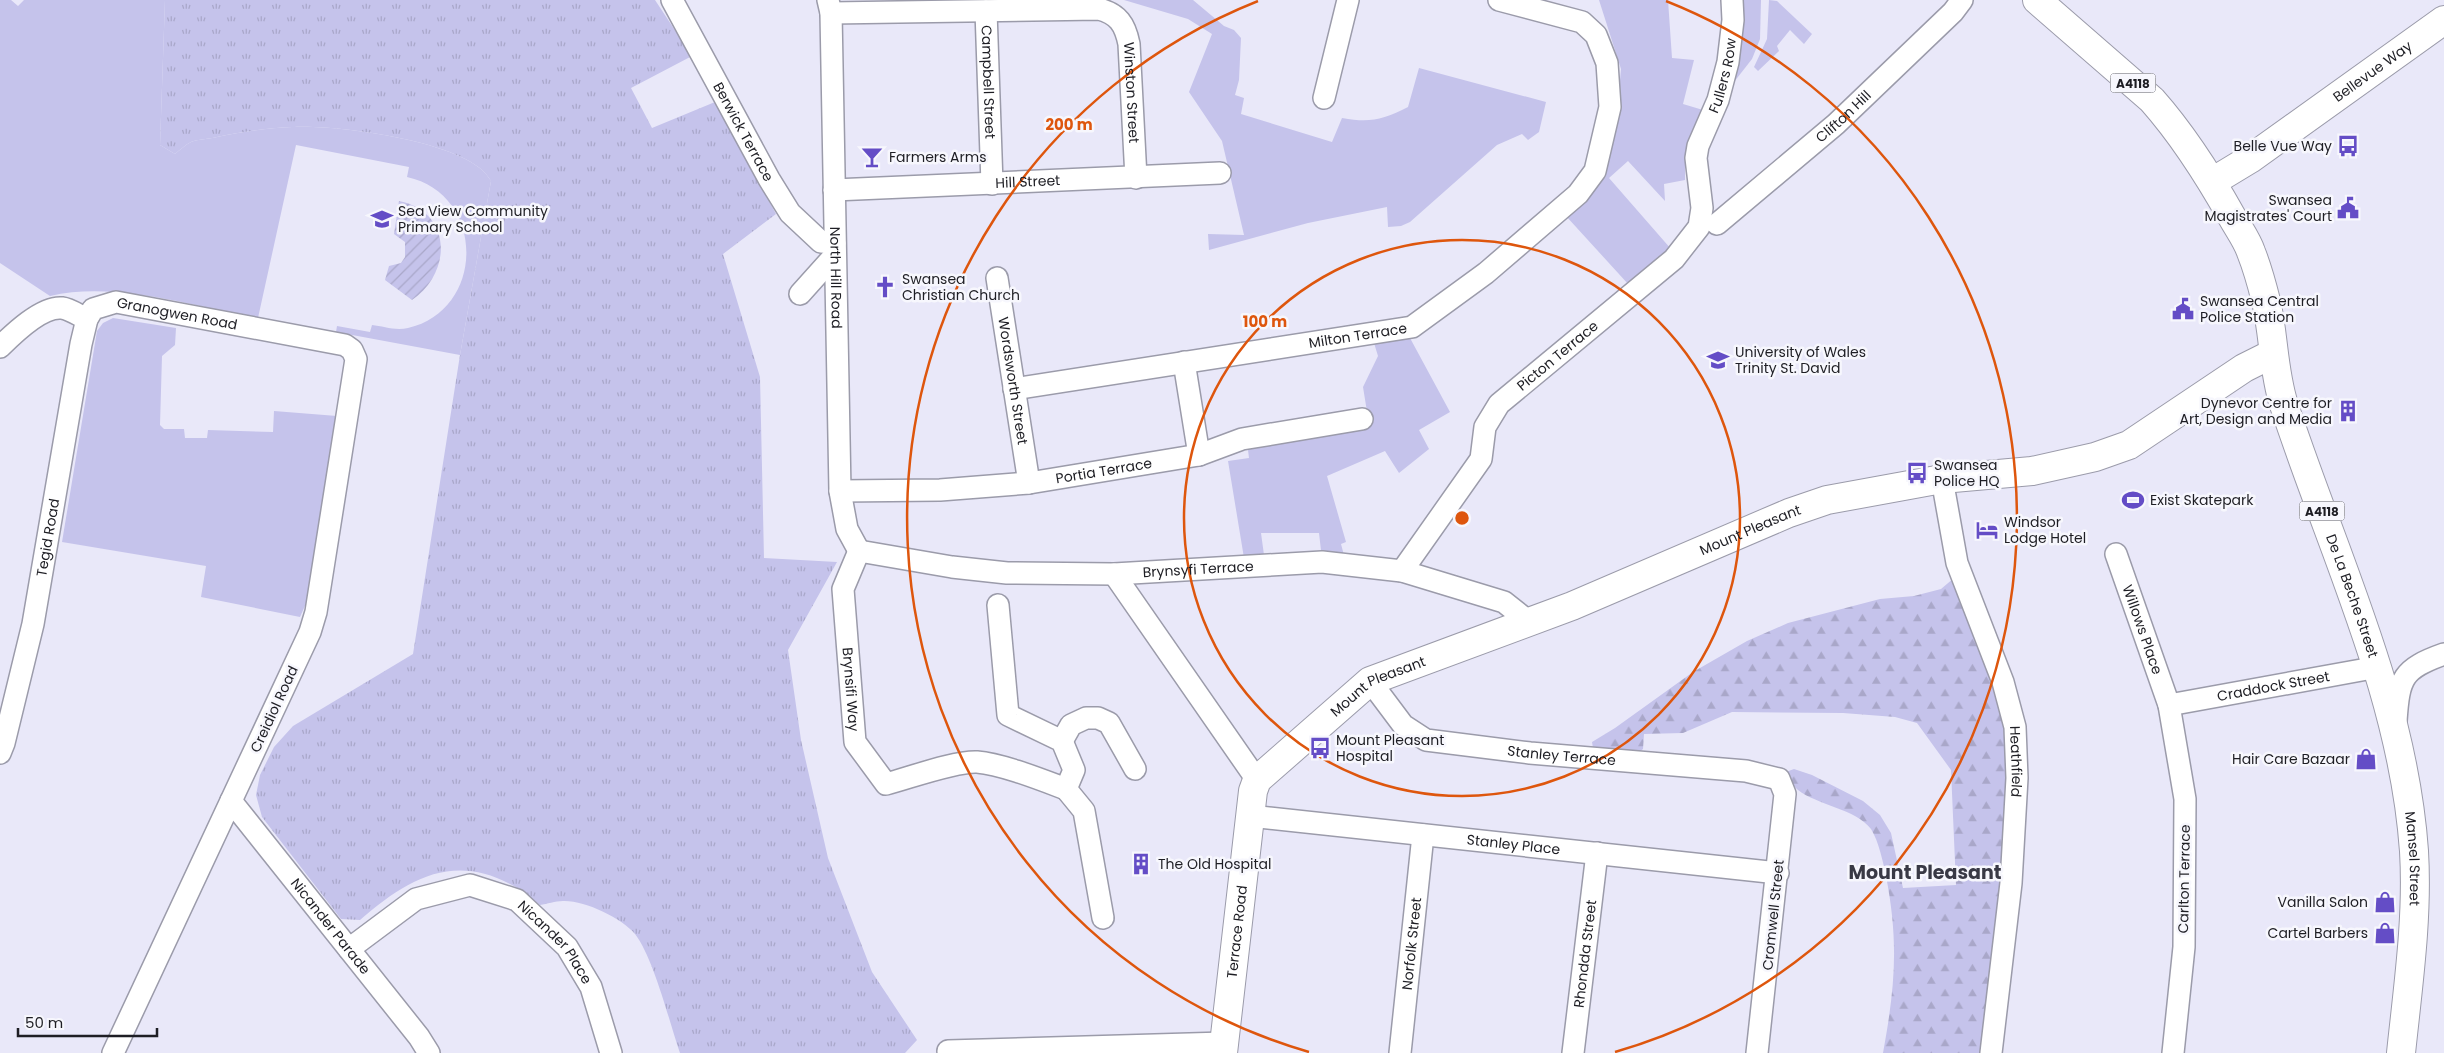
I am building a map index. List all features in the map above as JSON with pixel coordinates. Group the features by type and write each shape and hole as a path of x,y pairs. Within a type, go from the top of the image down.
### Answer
{"main road":[{"name":"A4118","path":"2037,0 2152,100 2168,118 2212,182 2251,251 2270,320 2272,354"},
{"name":"Bellevue Way","path":"2212,182 2250,159 2444,20"},
{"name":"Mount Pleasant","path":"1257,780 1370,681 1572,606 1789,513 1818,504 1942,479 2032,471 2095,457 2129,445 2244,368 2272,354"},
{"name":"De La Beche Street","path":"2272,354 2283,402 2378,667"},
{"name":"Mansel Street","path":"2378,667 2396,729 2409,804 2414,853 2411,961 2401,1053"},
{"name":"Terrace Road","path":"1224,1048 1252,790 1257,780"}],"street":[{"name":"Berwick Terrace","path":"672,0 769,179 790,213 821,242 835,249"},
{"path":"1324,98 1348,0"},
{"name":"Fullers Row","path":"1698,146 1718,100 1728,62 1733,20 1732,0"},
{"name":"Milton Terrace","path":"1014,389 1412,327 1486,273 1578,194 1595,171 1610,107 1607,63 1603,48 1596,35 1582,22 1507,2"},
{"name":"Clifton Hill","path":"1717,224 1836,124 1952,4"},
{"name":"North Hill Road","path":"830,7 840,491 847,529 859,551"},
{"path":"830,7 986,11"},
{"name":"Winston Street","path":"986,11 1099,9 1112,13 1125,26 1129,44 1136,178"},
{"name":"Campbell Street","path":"986,11 992,184"},
{"name":"Picton Terrace","path":"1402,571 1480,459 1485,427 1499,404 1674,259 1699,227 1702,208 1696,158 1698,146"},
{"name":"Hill Street","path":"834,190 1220,173"},
{"path":"800,294 835,249"},
{"name":"Wordsworth Street","path":"996,278 1029,482"},
{"name":"Granogwen Road","path":"87,319 93,309 116,302 345,345"},
{"path":"0,347 13,334 38,315 61,308 87,319"},
{"name":"Tegid Road","path":"0,753 33,624 81,344 87,319"},
{"name":"Creidiol Road","path":"113,1053 310,632 316,612 356,359 352,350 345,345"},
{"path":"1184,362 1199,455"},
{"name":"Portia Terrace","path":"840,491 940,490 1029,482 1199,455 1242,439 1362,419"},
{"name":"Heathfield","path":"1942,479 1957,563 2003,682 2015,728 2017,778 2011,883 1991,1053"},
{"name":"Brynsyfi Terrace","path":"859,551 952,567 1007,573 1114,574 1322,562 1402,571 1504,602 1528,621"},
{"name":"Brynsifi Way","path":"859,551 844,589 855,742 886,784 938,769 976,762 1024,774 1066,789"},
{"name":"Willows Place","path":"2116,554 2169,705"},
{"path":"1114,574 1257,780"},
{"path":"998,605 1008,715 1062,741 1074,770 1066,789 1084,811 1103,918"},
{"path":"2396,729 2398,693 2407,673 2423,662 2444,654"},
{"name":"Craddock Street","path":"2169,705 2378,667"},
{"name":"Stanley Terrace","path":"1370,681 1403,725 1426,740 1530,753 1746,770 1779,779"},
{"name":"Carlton Terrace","path":"2169,705 2185,799 2184,947 2173,1053"},
{"path":"1062,741 1072,726 1086,718 1098,718 1109,723 1135,769"},
{"name":"Cromwell Street","path":"1757,1053 1778,873 1785,794 1779,779"},
{"name":"Nicander Parade","path":"231,801 419,1037 429,1053"},
{"name":"Stanley Place","path":"1250,816 1778,873"},
{"name":"Norfolk Street","path":"1400,1053 1424,835"},
{"name":"Rhondda Street","path":"1573,1053 1597,854"},
{"name":"Nicander Place","path":"349,949 416,899 470,885 517,900 567,947 590,987 611,1053"},
{"path":"948,1051 1224,1048"}],"green space":[{"path":"0,0 11,0 18,6 24,0 165,0 160,145 175,154 189,143 197,140 264,129 312,127 368,132 400,138 458,155 479,167 491,181 460,355 336,332 337,326 370,332 372,325 403,329 434,317 452,299 463,277 466,252 463,228 451,205 433,188 407,177 409,167 296,145 258,318 127,293 75,292 50,296 0,263"},
{"path":"165,0 655,0 692,56 631,88 652,128 715,102 776,214 723,254 760,377 764,558 837,562 788,650 801,740 828,858 872,972 917,1040 905,1053 680,1053 661,991 642,945 629,928 612,916 572,901 540,905 516,887 490,875 469,871 450,871 431,875 412,883 395,893 360,920 341,919 262,817 256,795 260,775 274,747 293,726 413,654 460,355 491,181 479,167 458,155 400,138 338,129 292,127 245,132 194,141 175,154 160,145"},
{"path":"1124,0 1193,0 1224,26 1234,30 1241,38 1239,80 1235,95 1244,98 1241,114 1332,142 1342,118 1368,120 1383,118 1408,107 1419,68 1546,102 1539,132 1528,140 1522,134 1497,145 1410,222 1401,226 1388,227 1387,207 1308,223 1209,250 1208,234 1244,235 1222,141 1189,92 1212,34 1188,19"},
{"path":"1599,0 1668,0 1672,58 1694,60 1683,104 1703,110 1685,153 1685,180 1664,184 1665,201 1628,161 1609,178 1671,249 1629,285 1566,216 1605,177 1616,124 1621,69"},
{"path":"1738,0 1761,0 1760,39 1752,59 1734,82 1732,81"},
{"path":"1769,0 1777,1 1812,34 1804,44 1790,30 1777,46 1779,51 1758,71 1754,67 1767,39"},
{"path":"399,201 417,207 429,217 437,230 441,244 440,260 434,275 425,288 412,300 385,280 389,266 401,263 405,257 405,242 394,234"},
{"path":"113,318 176,328 175,345 162,356 160,425 164,429 184,429 185,438 207,438 208,430 273,432 274,411 337,416 308,599 300,617 201,597 206,566 62,542 97,331 103,323"},
{"path":"1410,338 1450,412 1419,430 1429,449 1399,473 1385,451 1327,476 1346,542 1341,544 1345,559 1322,559 1319,533 1261,533 1264,555 1244,558 1228,461 1249,458 1248,450 1254,443 1369,424 1363,387 1378,356 1374,343"},
{"path":"1954,578 2007,722 2009,857 1986,1053 1883,1053 1893,986 1894,944 1893,923 1885,870 1874,834 1864,822 1856,817 1815,800 1798,790 1783,773 1794,769 1812,775 1863,801 1880,815 1891,833 1903,888 1956,885 1951,770 1917,723 1895,717 1843,713 1732,712 1683,733 1644,734 1643,749 1635,755 1593,748 1592,742 1615,728 1693,672 1747,641 1788,623 1880,599 1914,596 1941,589"}],"place":[{"name":"Belle Vue Way","path":"2348,146"},
{"name":"Farmers Arms","path":"872,157"},
{"name":"Swansea Magistrates' Court","path":"2348,208"},
{"name":"Sea View Community Primary School","path":"382,219"},
{"name":"Swansea Christian Church","path":"885,287"},
{"name":"Swansea Central Police Station","path":"2183,309"},
{"name":"University of Wales Trinity St. David","path":"1718,360"},
{"name":"Dynevor Centre for Art, Design and Media","path":"2348,411"},
{"name":"Swansea Police HQ","path":"1917,473"},
{"name":"Exist Skatepark","path":"2133,500"},
{"name":"Windsor Lodge Hotel","path":"1987,530"},
{"name":"Mount Pleasant Hospital","path":"1320,748"},
{"name":"Hair Care Bazaar","path":"2366,759"},
{"name":"The Old Hospital","path":"1141,864"},
{"name":"Vanilla Salon","path":"2385,902"},
{"name":"Cartel Barbers","path":"2385,933"}],"district":[{"name":"Mount Pleasant","path":"1925,872"}]}
